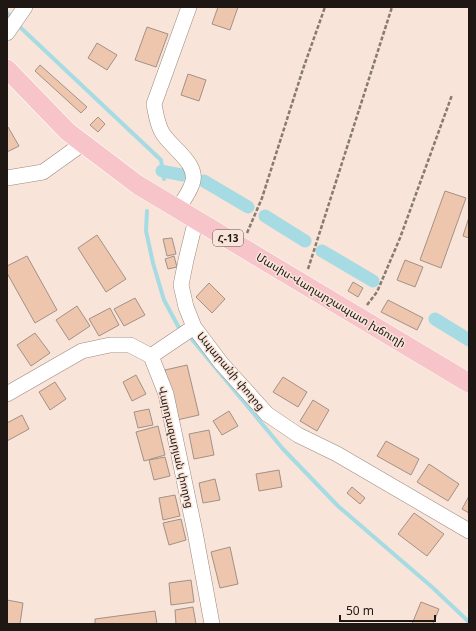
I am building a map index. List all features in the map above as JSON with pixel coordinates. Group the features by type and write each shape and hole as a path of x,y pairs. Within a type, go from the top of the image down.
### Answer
{"main road":[{"name":"Մասիս-Վաղարշապատ խճուղի","path":"7,69 68,132 138,185 469,383"}],"street":[{"path":"178,208 193,184 193,172 188,162 163,134 156,120 154,104 189,7"},
{"path":"7,33 22,9"},
{"path":"7,178 42,172 82,144"},
{"name":"Ապարանի փողոց","path":"196,219 181,285 186,307 194,327 221,363 267,414 298,435 337,454 469,531"},
{"path":"7,394 82,351 110,345 130,345 151,356 194,327"},
{"name":"Վարդազարյան փողոց","path":"151,356 166,394 195,532 212,624"}],"path":[{"path":"241,246 262,198 303,69 325,7"},
{"path":"302,282 310,265 320,235 392,7"},
{"path":"359,317 377,292 400,238 452,95"}],"building":[{"path":"218,7 238,7 230,30 212,24"},
{"path":"147,27 168,34 156,67 135,60"},
{"path":"97,43 117,55 107,70 88,58"},
{"path":"40,65 87,107 81,113 35,71"},
{"path":"188,74 206,80 199,101 181,95"},
{"path":"98,117 105,124 98,132 90,125"},
{"path":"8,127 19,146 7,152 7,128"},
{"path":"445,191 466,198 441,268 420,260"},
{"path":"469,217 469,238 463,236"},
{"path":"97,235 126,279 106,292 78,248"},
{"path":"172,238 176,254 167,256 163,239"},
{"path":"27,256 57,310 35,323 7,273 7,266"},
{"path":"174,256 177,267 168,269 165,259"},
{"path":"405,260 423,267 415,287 397,280"},
{"path":"353,282 363,288 358,297 348,291"},
{"path":"209,283 225,299 212,313 196,297"},
{"path":"135,298 145,315 124,326 114,309"},
{"path":"388,300 423,318 417,330 381,312"},
{"path":"77,306 90,326 69,340 56,320"},
{"path":"110,308 119,325 99,336 89,319"},
{"path":"35,333 50,353 31,366 17,345"},
{"path":"187,365 199,415 177,420 165,370"},
{"path":"136,375 146,394 132,401 123,382"},
{"path":"283,377 307,392 298,407 273,392"},
{"path":"55,382 66,399 50,410 39,392"},
{"path":"313,400 329,410 317,431 300,421"},
{"path":"149,409 153,425 138,428 134,412"},
{"path":"229,411 238,426 222,435 213,421"},
{"path":"22,415 29,429 7,441 7,423"},
{"path":"158,426 165,455 144,461 136,432"},
{"path":"209,430 214,455 194,459 189,434"},
{"path":"386,441 419,459 411,475 377,456"},
{"path":"165,457 170,476 154,480 149,460"},
{"path":"429,464 459,484 448,501 417,482"},
{"path":"279,470 282,487 259,491 256,474"},
{"path":"215,479 220,500 203,503 199,483"},
{"path":"352,487 365,498 360,504 347,493"},
{"path":"175,495 180,516 163,520 159,498"},
{"path":"469,496 469,513 462,509"},
{"path":"414,513 444,534 427,556 398,534"},
{"path":"181,519 186,540 169,545 163,523"},
{"path":"230,547 238,584 220,588 211,552"},
{"path":"191,580 194,602 171,605 169,583"},
{"path":"7,600 23,603 20,624 7,624"},
{"path":"421,602 439,609 433,624 412,624"},
{"path":"193,607 196,624 176,624 175,610"},
{"path":"155,611 157,624 95,624 95,619"}],"waterway":[{"path":"21,28 161,160 164,179"},
{"path":"162,171 182,175"},
{"path":"204,181 248,207"},
{"path":"147,211 146,231 153,263 164,300 178,326 190,337 283,449 338,506 432,587 469,622"},
{"path":"265,216 305,241"},
{"path":"322,251 373,281"},
{"path":"435,319 469,340"}]}
